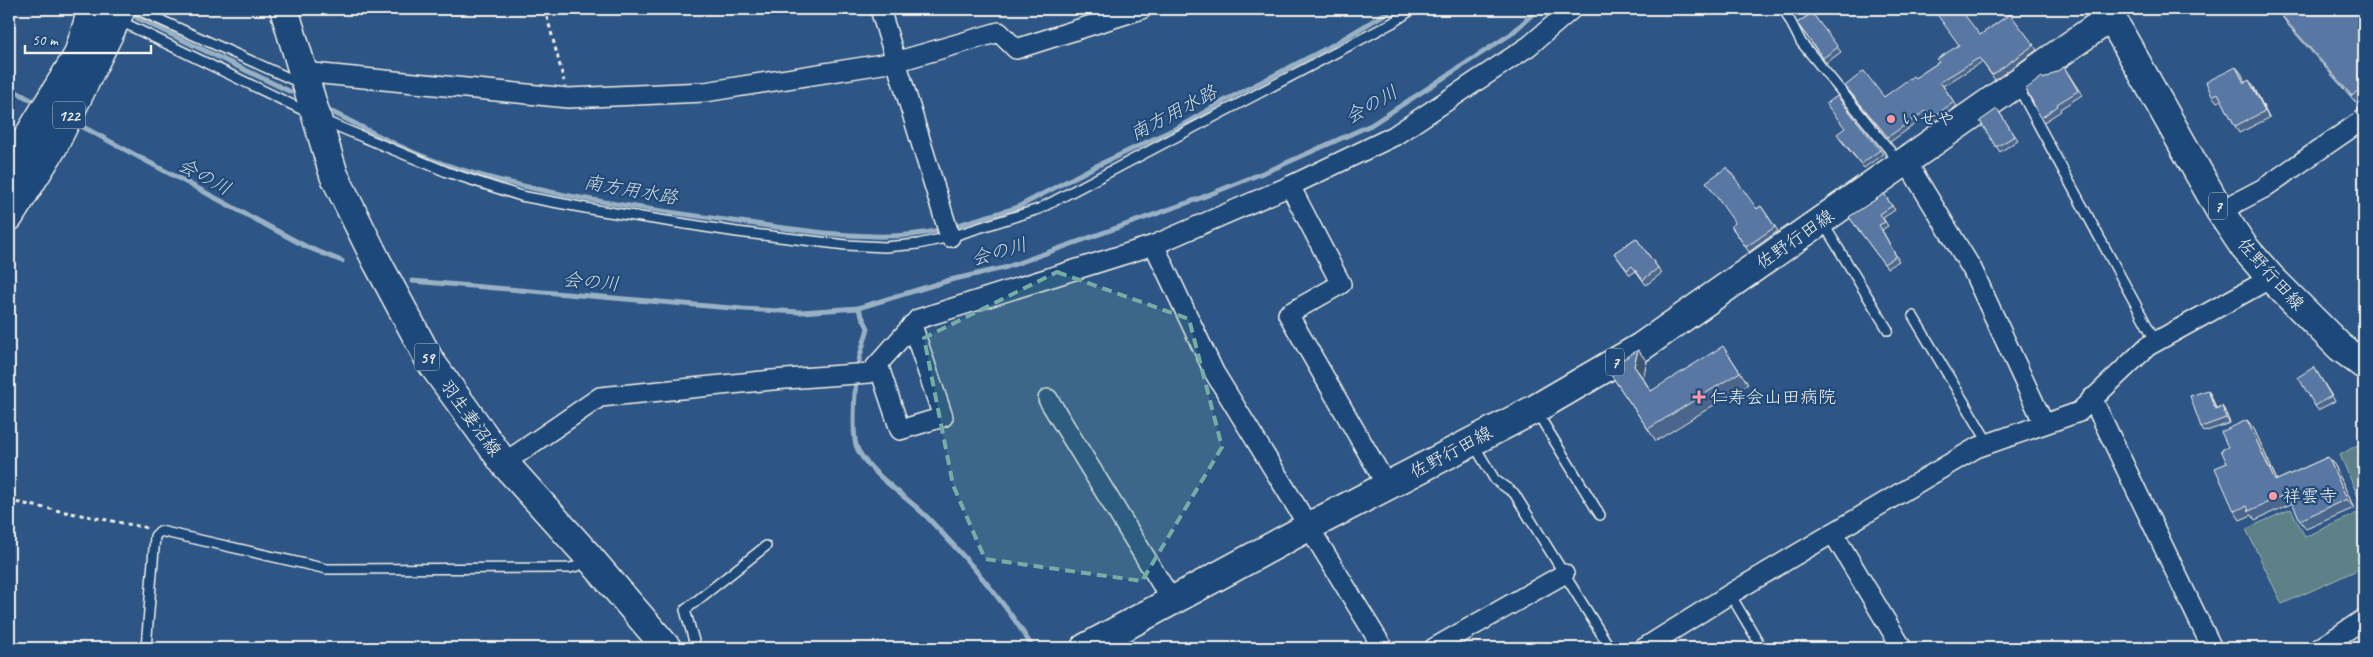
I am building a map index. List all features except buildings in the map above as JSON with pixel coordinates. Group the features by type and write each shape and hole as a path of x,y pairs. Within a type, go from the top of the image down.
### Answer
{"main road":[{"name":"羽生妻沼線","path":"284,9 334,175 376,260 430,361 504,463 589,557 667,648"},
{"name":"122","path":"9,168 78,54 116,11"},
{"name":"122","path":"9,217 53,147 116,11"},
{"name":"佐野行田線","path":"1085,648 1310,526 1534,409 1641,347 2016,84 2108,13 2220,211 2244,247 2271,278 2340,347 2364,365"}],"street":[{"path":"880,9 950,238"},
{"path":"304,79 568,98 705,92 895,62 999,32 1016,49 1142,9"},
{"path":"504,463 600,398 772,380 870,373 918,319 1154,245 1290,186 1394,136 1529,46 1572,9"},
{"path":"2220,211 2264,188 2364,119"},
{"path":"1904,163 1972,269 2044,424"},
{"path":"1290,186 1341,284 1288,314 1387,486"},
{"path":"1154,245 1214,372 1383,648"},
{"path":"1644,648 1730,594 1976,448 2079,412 2148,346 2271,278"},
{"path":"878,364 900,430 943,417 912,325"},
{"path":"2092,398 2212,648"},
{"path":"1048,399 1172,601"},
{"path":"1833,533 1902,648"},
{"path":"1434,648 1564,574"},
{"path":"2320,648 2364,619"}],"lane":[{"path":"116,11 316,117 447,172 521,196 586,209 737,232 846,245 885,247 918,244 950,238 1039,210 1392,23 1413,9"},
{"path":"1784,9 1801,42 1904,163"},
{"path":"116,11 304,79"},
{"path":"2016,84 2156,342"},
{"path":"1821,220 1888,330"},
{"path":"1913,316 1989,444"},
{"path":"1534,409 1600,515"},
{"path":"1472,442 1494,480 1514,493 1610,648"},
{"path":"146,648 157,532 165,532 327,569 570,568 578,566 589,557"},
{"path":"696,648 685,610 766,546"},
{"path":"1730,594 1762,648"}],"path":[{"path":"545,9 568,98"},
{"path":"9,501 150,528 157,532"}],"highlighted area":[{"path":"1057,272 1189,319 1222,447 1142,581 985,559 953,485 924,338"}],"green space":[{"path":"2364,441 2364,510 2340,455"},
{"path":"2291,509 2305,537 2364,510 2364,567 2282,604 2246,529"}],"waterway":[{"name":"南方用水路","path":"958,225 1016,208 1092,168 1181,126 1224,101 1333,45 1393,9"},
{"name":"会の川","path":"412,281 743,309 801,312 858,308 950,280 1004,268 1198,199 1275,168 1371,125 1511,34 1538,9"},
{"name":"南方用水路","path":"137,18 291,92"},
{"name":"会の川","path":"9,88 31,100"},
{"name":"南方用水路","path":"332,112 428,158 512,184 549,192 659,211 837,234 891,236 940,230"},
{"name":"会の川","path":"83,127 307,247 342,261"},
{"path":"858,308 868,328 859,360 855,393 855,438 860,454 877,474 920,510 970,564 1010,613 1033,648"}],"place":[{"name":"いせや","path":"1891,119"},
{"name":"仁寿会山田病院","path":"1699,397"},
{"name":"祥雲寺","path":"2273,496"}]}
